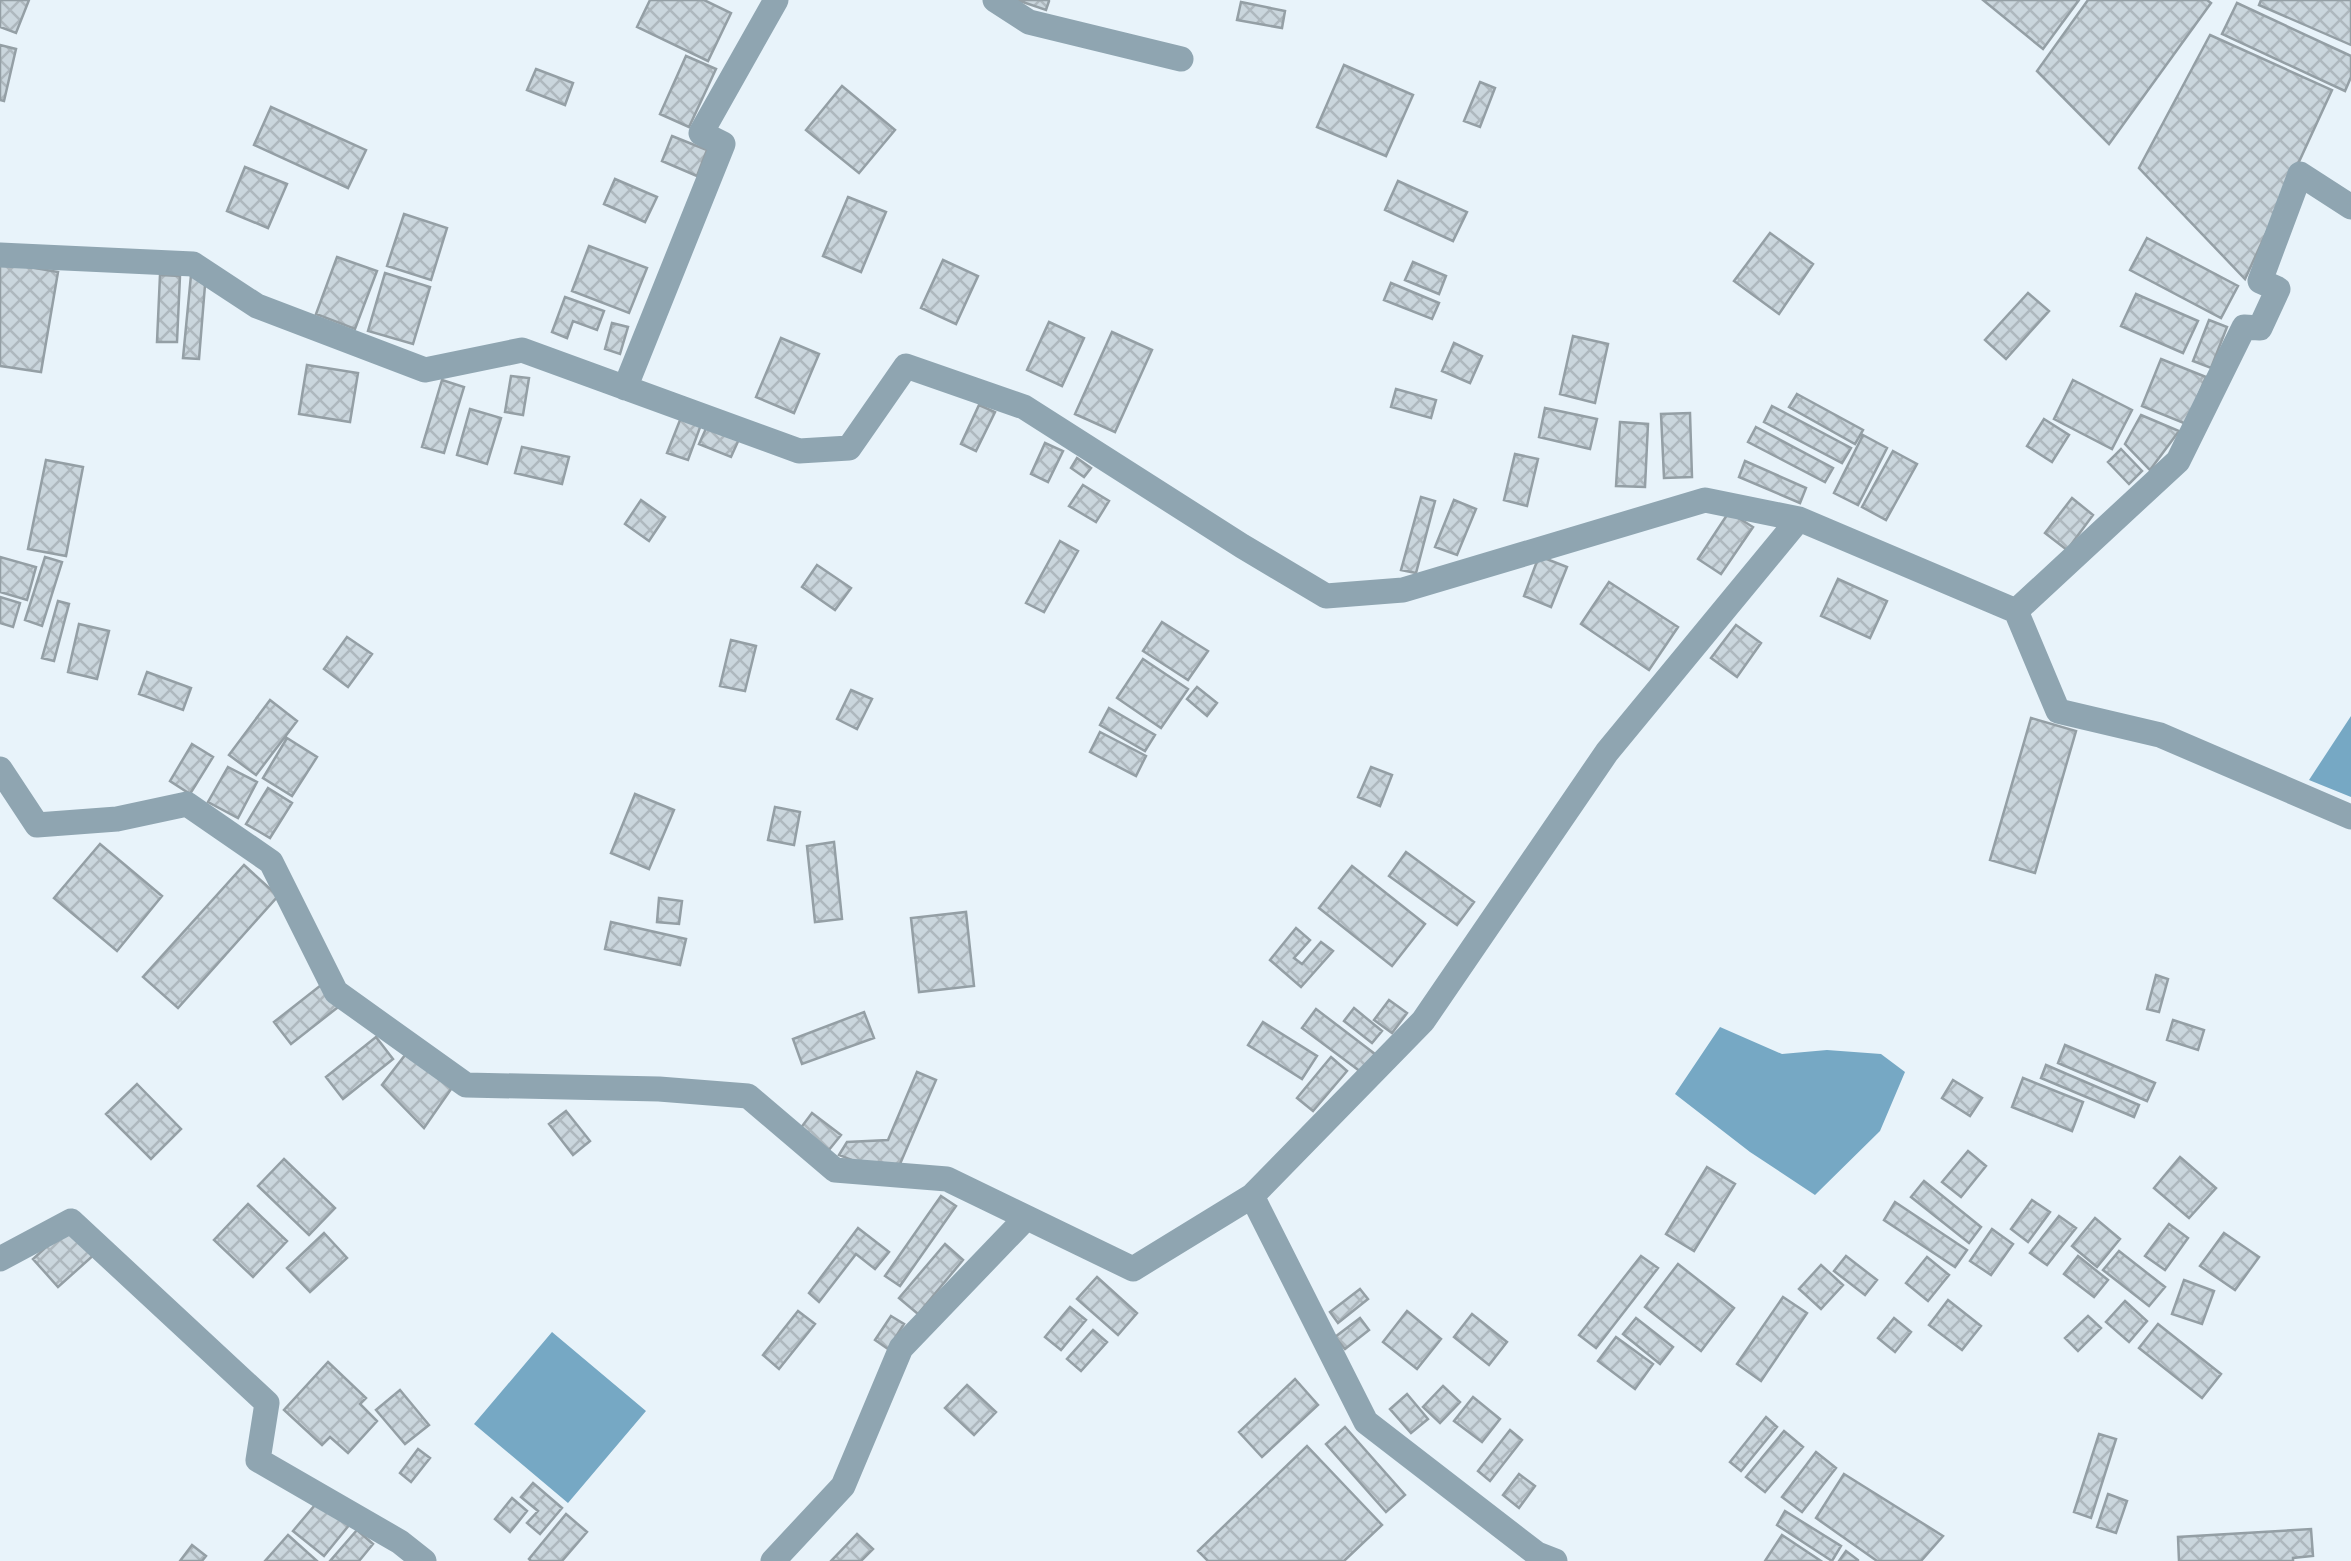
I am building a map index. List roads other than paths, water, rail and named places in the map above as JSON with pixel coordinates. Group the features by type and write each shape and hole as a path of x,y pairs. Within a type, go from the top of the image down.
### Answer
{"street":[{"path":"624,388 724,144 701,133 776,0"},
{"path":"995,0 1030,22 1181,58"},
{"path":"2016,611 2178,461 2244,327 2260,328 2278,289 2260,280 2300,174 2351,207"},
{"path":"0,255 194,264 257,306 425,370 522,350 799,451 848,448 906,366 1024,407 1326,596 1403,590 1705,500 1799,519 2016,611 2058,711 2160,735 2351,818"},
{"path":"0,769 36,825 116,819 187,804 271,862 336,992 466,1085 659,1089 748,1096 835,1170 947,1179 1133,1269 1252,1196 1423,1021 1607,752 1799,519"},
{"path":"1252,1196 1366,1422 1537,1554 1555,1561"},
{"path":"774,1561 842,1486 900,1348 1026,1218"},
{"path":"0,1259 71,1222 268,1403 258,1460 400,1542 424,1561"}],"water":[{"path":"2351,716 2351,797 2309,780"},
{"path":"1720,1027 1782,1054 1827,1050 1881,1054 1905,1072 1880,1131 1815,1195 1750,1152 1675,1094"},
{"path":"552,1332 646,1411 568,1503 474,1424"}]}
